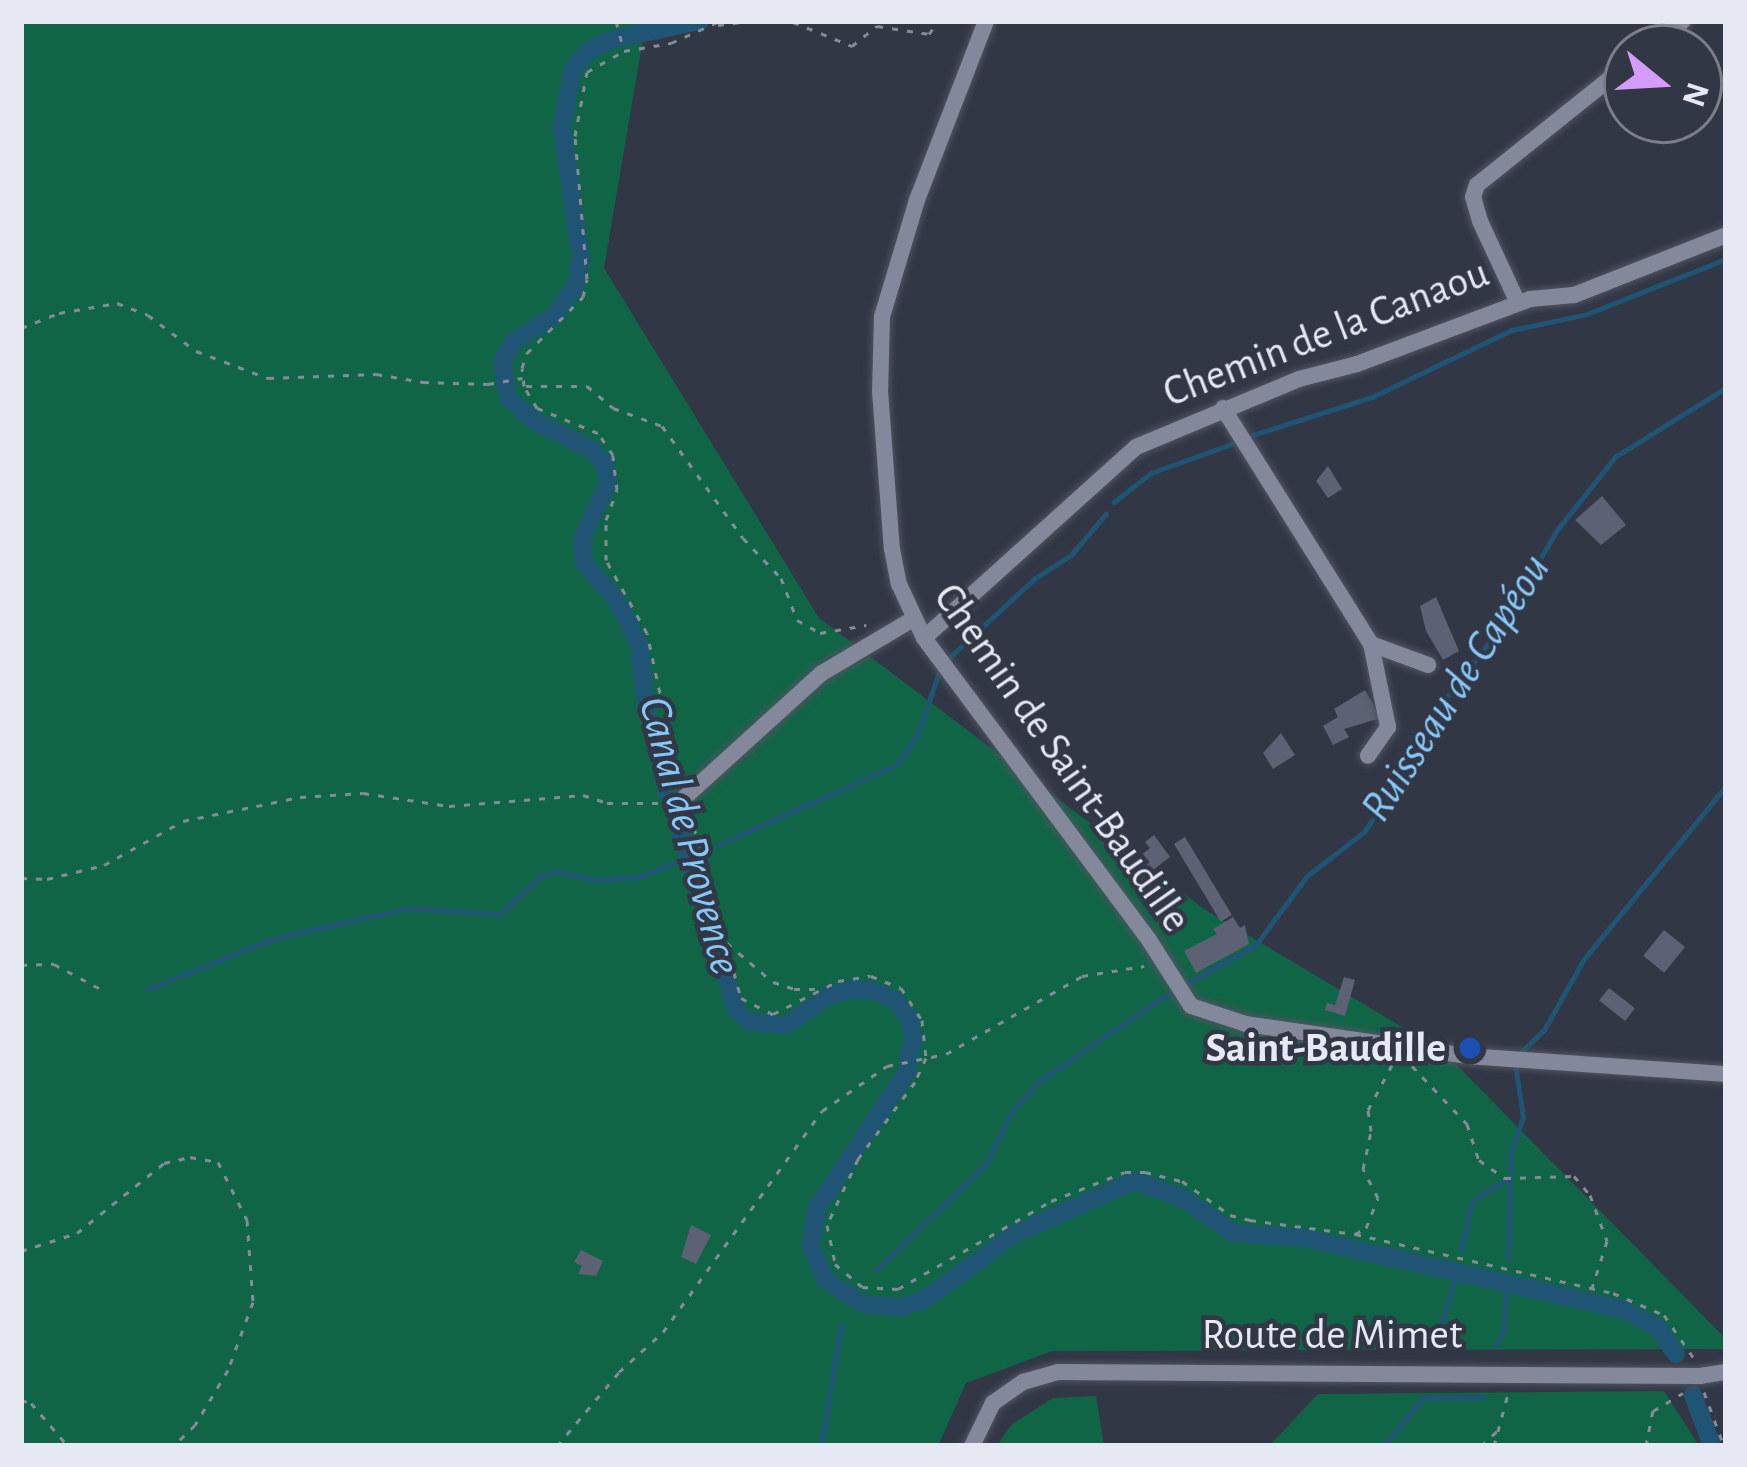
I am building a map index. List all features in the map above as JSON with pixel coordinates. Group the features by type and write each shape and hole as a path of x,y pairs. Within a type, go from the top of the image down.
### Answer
{"street":[{"name":"Chemin de Saint-Baudille","path":"986,21 957,109 917,200 882,316 887,517 898,584 924,638 1180,994 1202,1012 1397,1049 1726,1074"},
{"name":"Chemin de la Canaou","path":"924,638 1136,447 1223,408 1518,303 1480,221 1473,197 1477,185 1603,84"},
{"path":"1518,303 1574,295 1726,235"},
{"path":"1223,408 1371,644 1388,727 1368,756"},
{"path":"684,798 822,673 913,619"},
{"path":"1371,644 1428,665"},
{"name":"Route de Mimet","path":"972,1446 993,1403 1023,1382 1058,1372 1700,1376 1726,1372"}],"path":[{"path":"616,21 624,51"},
{"path":"750,21 718,23 671,44 624,51 587,72 575,136 589,258 583,297 527,353 523,377 537,408 598,433 613,454 617,490 606,520 606,560 647,633 684,798 741,998 772,1014 823,988"},
{"path":"775,21 793,22 852,46 878,26 928,34 938,21"},
{"path":"21,328 59,313 117,303 148,315 196,351 268,378 376,374 423,382 488,384 523,377"},
{"path":"524,386 587,386 613,408 662,426 743,538 781,578 797,620 820,633 868,625"},
{"path":"21,878 47,879 104,865 183,821 300,796 363,793 448,806 584,795 607,803 663,804"},
{"path":"726,942 773,982 794,989 823,988 871,976 901,988 922,1020 926,1058 845,1181 827,1225 835,1264 862,1287 898,1289 936,1271 1000,1226 1125,1172 1182,1181 1230,1215 1355,1234 1592,1289 1664,1315 1692,1350 1724,1446"},
{"path":"21,964 55,964 106,992"},
{"path":"557,1446 619,1372 663,1332 822,1111 899,1063 915,1064 946,1054 1082,976 1162,964"},
{"path":"1355,1234 1366,1228 1378,1198 1363,1169 1371,1130 1368,1110 1397,1049 1448,1098 1467,1124 1479,1160 1505,1178 1574,1176 1602,1220 1607,1241 1592,1289"},
{"path":"21,1251 77,1233 164,1163 190,1157 218,1162 247,1220 253,1302 228,1370 195,1425 172,1446"},
{"path":"1494,1446 1514,1372"},
{"path":"1646,1446 1653,1412 1681,1394"},
{"path":"21,1400 31,1403 68,1446"},
{"path":"1481,1446 1499,1428"}],"green space":[{"path":"21,21 646,21 604,268 819,618 1204,909 1444,1052 1726,1339 1726,1349 1052,1351 966,1383 938,1446 21,1446"},
{"path":"1664,1391 1699,1446 1269,1446 1318,1394"},
{"path":"1096,1396 1104,1446 997,1446 1011,1425 1053,1398"}],"building":[{"path":"1328,466 1342,489 1328,498 1316,481"},
{"path":"1602,496 1626,525 1601,545 1575,520"},
{"path":"1436,597 1459,651 1443,660 1426,631 1420,606"},
{"path":"1365,690 1381,718 1344,729 1349,737 1333,745 1323,726 1338,717 1334,709"},
{"path":"1281,733 1295,755 1273,769 1263,753"},
{"path":"1154,835 1170,857 1141,879 1130,864 1150,848 1145,842"},
{"path":"1185,837 1232,915 1221,922 1174,844"},
{"path":"1233,917 1240,928 1245,925 1249,944 1196,973 1184,951 1217,934 1213,929"},
{"path":"1664,930 1685,947 1664,973 1643,956"},
{"path":"1344,977 1355,980 1345,1016 1325,1010 1327,1003 1335,1005"},
{"path":"1609,988 1635,1008 1625,1021 1599,1001"},
{"path":"691,1225 711,1235 696,1264 681,1257"},
{"path":"581,1250 603,1261 596,1276 578,1274 582,1266 574,1262"}],"waterway":[{"name":"Canal de Provence","path":"700,21 610,40 591,49 573,68 562,127 581,260 576,285 554,316 514,341 502,361 509,399 534,421 593,450 605,465 608,482 582,539 584,563 615,598 639,644 646,707 666,787 737,1011 750,1022 787,1025 828,996 853,989 875,991 896,1001 909,1018 913,1038 906,1073 817,1208 811,1247 826,1280 863,1304 903,1307 925,1299 1017,1233 1134,1181 1183,1198 1233,1233 1304,1238 1621,1309 1657,1327 1676,1354"},
{"path":"1253,435 1372,397 1512,330 1587,314 1726,259"},
{"name":"Ruisseau de Capéou","path":"1184,985 1255,946 1307,876 1364,832 1390,794 1396,762 1496,634 1557,530 1615,457 1726,388"},
{"path":"1114,502 1151,473 1237,442"},
{"path":"949,658 1034,579 1071,555 1106,514"},
{"path":"718,845 896,765 917,736 939,672"},
{"path":"1518,1055 1544,1030 1584,959 1726,786"},
{"path":"146,990 272,939 409,908 500,914 541,876 557,871 596,880 638,877 677,862"},
{"name":"Ruisseau de Capéou","path":"876,1270 986,1164 1012,1111 1038,1082 1169,993"},
{"path":"1508,1260 1511,1152 1523,1118 1516,1070"},
{"path":"1461,1251 1472,1201 1510,1177"},
{"path":"1425,1344 1442,1323 1458,1266"},
{"path":"1496,1345 1503,1332 1507,1277"},
{"name":"Ruisseau de Capéou","path":"821,1446 841,1326"},
{"name":"Canal de Provence","path":"1693,1395 1712,1446"},
{"path":"1384,1446 1423,1398 1483,1397"}],"place":[{"name":"Saint-Baudille","path":"1470,1048"}]}
